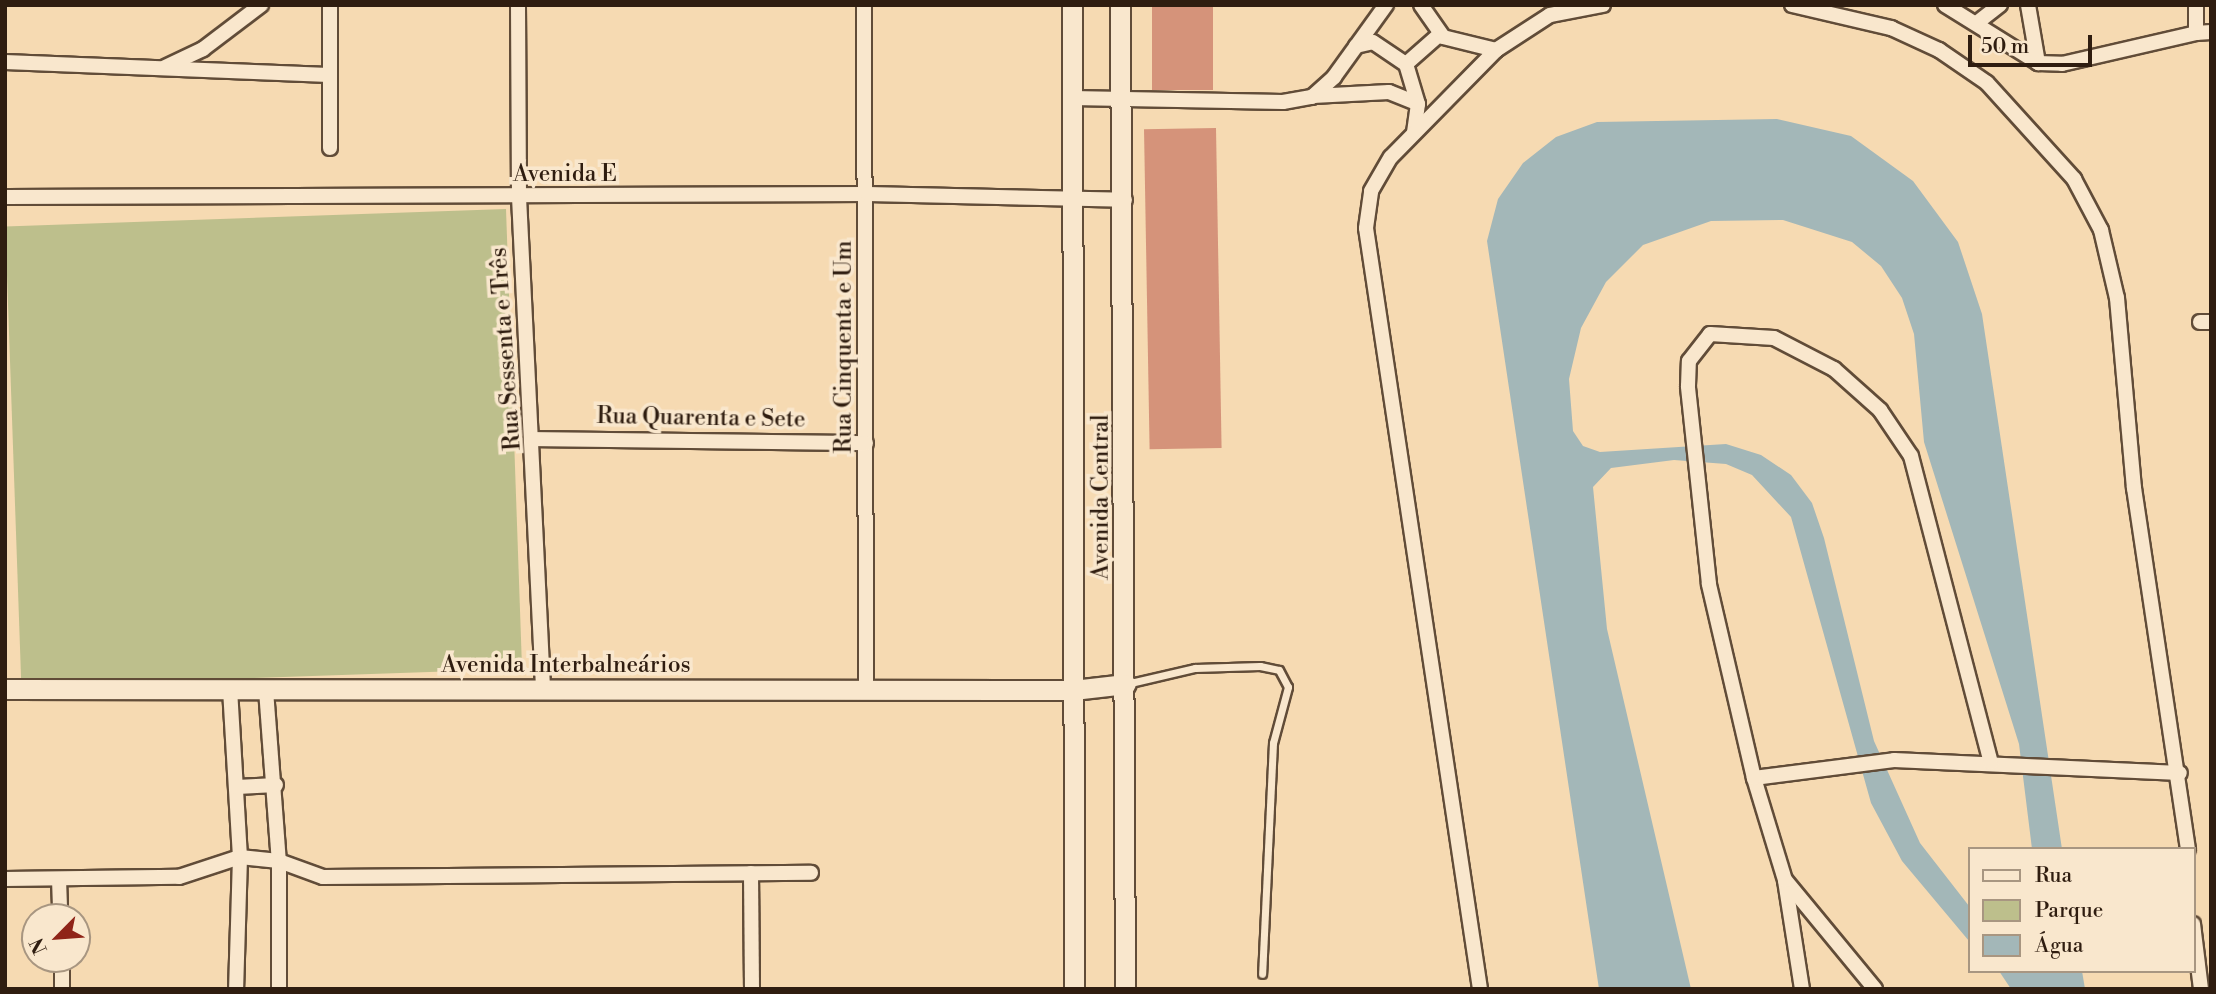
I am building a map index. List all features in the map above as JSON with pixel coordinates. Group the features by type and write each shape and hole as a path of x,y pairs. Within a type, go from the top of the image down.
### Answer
{"main road":[{"name":"Avenida Central","path":"1072,5 1074,989"},
{"name":"Avenida Central","path":"1120,5 1125,200 1125,989"},
{"name":"Avenida Interbalneários","path":"5,689 1073,690 1126,684"}],"street":[{"path":"163,67 203,49 261,5"},
{"path":"330,5 330,148"},
{"name":"Rua Sessenta e Três","path":"519,5 519,197 535,439 543,690"},
{"name":"Rua Cinquenta e Um","path":"864,5 868,194 866,690"},
{"path":"1312,97 1356,46 1385,5"},
{"path":"1421,5 1440,34 1496,50"},
{"path":"1480,989 1366,228 1371,191 1414,132 1496,50 1550,15 1603,5"},
{"path":"1792,5 1891,28 1940,50 1987,83 2074,179 2101,230 2117,298 2134,488 2180,773 2188,847"},
{"path":"1945,5 1978,22 2038,63 2096,58 2203,33 2196,5"},
{"path":"1978,22 2000,5"},
{"path":"2028,5 2038,63"},
{"path":"1406,64 1440,34"},
{"path":"1356,46 1373,42 1406,64 1418,104 1414,132"},
{"path":"5,62 329,75"},
{"path":"1072,98 1121,102 1283,102 1312,97 1389,92 1418,104"},
{"name":"Avenida E","path":"5,197 868,194 1125,200"},
{"path":"1802,989 1785,880 1754,778 1709,584 1689,360 1710,334 1774,338 1834,369 1880,410 1911,456 1991,763"},
{"name":"Rua Quarenta e Sete","path":"535,439 866,443"},
{"path":"230,689 240,857 236,989"},
{"path":"266,690 276,785 279,989"},
{"path":"1754,778 1894,760 2064,765 2180,773"},
{"path":"237,788 276,785"},
{"path":"5,879 179,877 240,857 279,861 323,877 811,873"},
{"path":"751,873 752,989"},
{"path":"59,879 60,903"},
{"path":"1785,880 1875,989"},
{"path":"2195,941 2201,989"}],"lane":[{"path":"1126,684 1195,668 1260,666 1279,670 1288,687 1273,743 1262,974"}],"green space":[{"path":"506,209 522,669 21,686 5,226"}],"water":[{"path":"1777,119 1851,136 1913,181 1958,242 1982,314 2062,847 2032,847 2019,744 1924,442 1914,334 1902,298 1881,266 1852,242 1783,220 1711,221 1643,245 1606,282 1581,328 1569,379 1573,431 1583,446 1600,452 1726,444 1761,455 1791,475 1812,503 1824,538 1874,741 1920,843 1968,905 1968,940 1902,861 1871,803 1791,517 1752,475 1726,464 1674,460 1611,468 1593,487 1607,629 1691,989 1599,989 1487,241 1498,199 1523,163 1556,137 1597,122"},
{"path":"2000,973 2082,973 2085,989 2011,989"}],"building":[{"path":"1152,5 1213,5 1213,90 1152,90"},
{"path":"1216,128 1222,448 1150,449 1144,129"}]}
